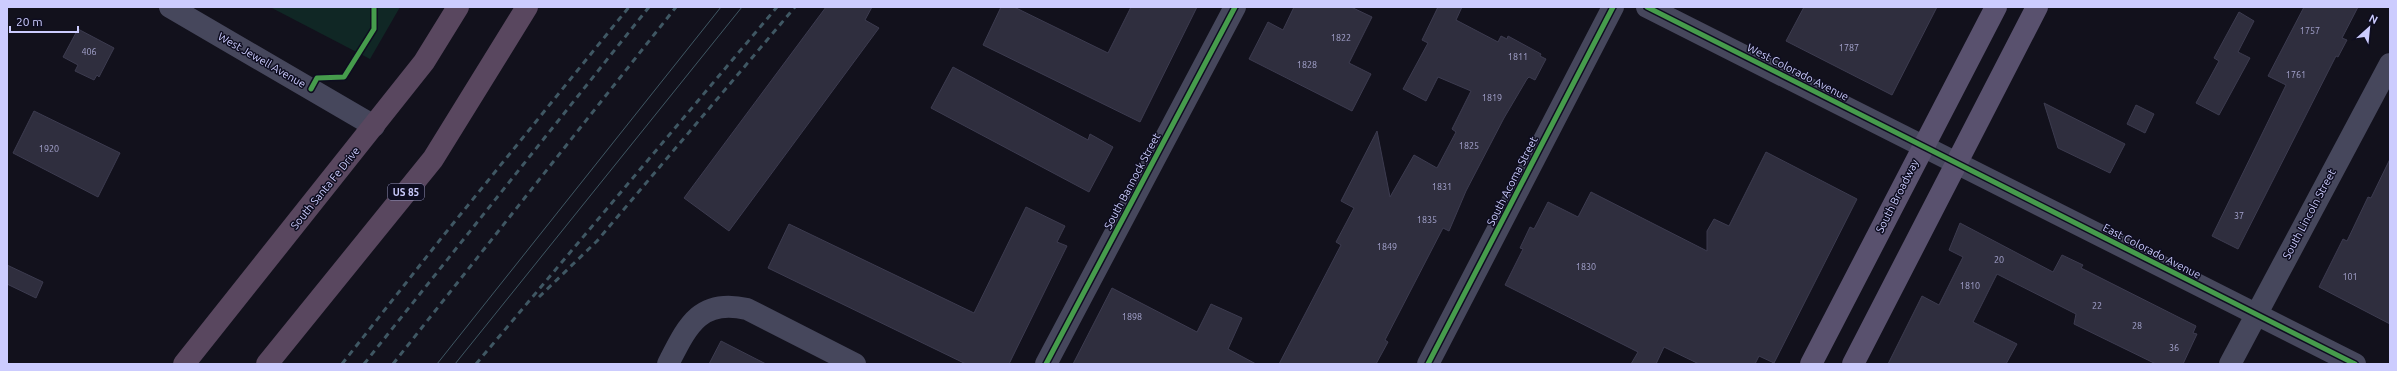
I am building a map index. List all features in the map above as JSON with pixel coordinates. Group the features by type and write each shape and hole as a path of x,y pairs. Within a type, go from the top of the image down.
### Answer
{"highway":[{"name":"South Santa Fe Drive","path":"184,364 424,62 458,7"},
{"name":"US 85","path":"267,364 433,159 527,7"}],"main road":[{"name":"South Broadway","path":"1853,364 1939,155 1996,7"},
{"name":"South Broadway","path":"1811,364 1939,155 2037,7"}],"street":[{"name":"West Jewell Avenue","path":"170,7 374,126"},
{"name":"South Bannock Street","path":"1046,364 1235,7"},
{"name":"South Acoma Street","path":"1428,364 1614,7"},
{"name":"West Colorado Avenue","path":"1647,7 1939,155"},
{"name":"South Lincoln Street","path":"2230,364 2255,314 2390,64"},
{"name":"East Colorado Avenue","path":"1939,155 2355,364"},
{"path":"668,364 692,322 703,312 717,307 732,305 747,309 855,364"}],"green space":[{"path":"270,7 400,7 370,59"}],"building":[{"path":"826,7 872,7 865,20 879,28 729,231 684,198"},
{"path":"1001,7 1014,7 1108,53 1131,7 1197,7 1140,122 983,45"},
{"path":"1294,7 1351,7 1372,17 1349,63 1371,74 1352,111 1249,59 1268,22 1283,30"},
{"path":"1438,7 1462,7 1456,20 1498,42 1501,36 1507,39 1508,36 1541,54 1540,56 1546,59 1535,80 1529,77 1527,79 1504,118 1466,191 1449,231 1443,228 1385,340 1388,342 1376,364 1279,364 1341,245 1336,242 1354,208 1341,201 1377,131 1390,197 1414,155 1437,168 1456,132 1452,129 1471,91 1438,77 1426,101 1403,89 1428,43 1422,40"},
{"path":"1804,7 1937,7 1892,95 1786,41"},
{"path":"2304,7 2358,7 2342,38 2347,40 2338,57 2336,56 2238,249 2212,236 2286,85 2268,76"},
{"path":"2239,12 2254,21 2238,52 2250,58 2219,115 2196,103 2219,61 2214,58"},
{"path":"78,29 114,48 99,77 97,75 94,80 75,71 78,65 63,57"},
{"path":"953,67 1088,140 1090,134 1113,147 1089,192 931,108"},
{"path":"2044,103 2125,144 2110,173 2058,148"},
{"path":"2136,105 2154,114 2145,133 2127,124"},
{"path":"34,111 120,153 98,197 13,153"},
{"path":"1766,152 1857,199 1774,363 1759,356 1755,364 1699,364 1664,347 1656,364 1631,364 1638,352 1505,285 1523,249 1520,248 1530,227 1534,229 1548,202 1578,217 1591,192 1707,251 1707,231 1714,219 1729,226"},
{"path":"2390,159 2390,324 2319,287 2343,239 2347,241 2368,197 2371,198"},
{"path":"1026,207 1065,226 1057,242 1067,246 1009,364 966,364 768,268 789,224 974,313"},
{"path":"1960,223 2053,272 2062,255 2083,265 2081,268 2196,326 2193,333 2197,334 2183,364 2156,364 2074,324 2076,314 1997,274 1973,322 2017,344 2006,364 1888,364 1922,296 1939,305 1963,257 1949,250"},
{"path":"7,265 43,282 36,298 7,284"},
{"path":"1112,288 1197,332 1211,304 1242,318 1228,349 1256,364 1073,364"},
{"path":"721,341 766,364 709,364"}],"tram line":[{"path":"437,364 721,7"},
{"path":"455,364 742,7"}],"railway":[{"path":"342,364 443,236 629,7"},
{"path":"364,364 649,7"},
{"path":"393,364 676,7"},
{"path":"476,364 777,7"},
{"path":"539,297 597,241 795,7"}],"cycle path":[{"path":"311,89 317,78 344,77 374,29 374,7"},
{"path":"1046,364 1235,7"},
{"path":"1428,364 1613,7"},
{"path":"1647,7 2355,364"}]}
